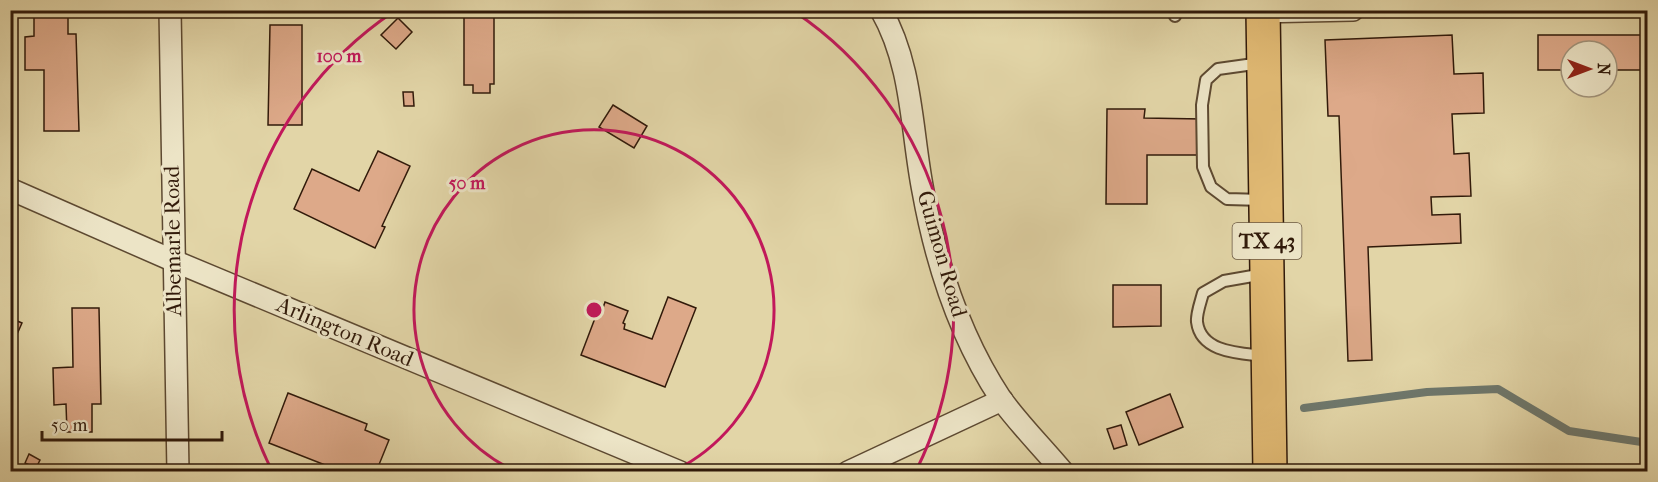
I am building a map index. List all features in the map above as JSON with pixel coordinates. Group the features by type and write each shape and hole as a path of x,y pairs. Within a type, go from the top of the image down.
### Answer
{"main road":[{"name":"TX 43","path":"1263,11 1270,471"}],"street":[{"name":"Albemarle Road","path":"170,10 178,471"},
{"name":"Guimon Road","path":"881,10 900,51 908,83 922,190 932,236 945,279 979,363 1002,400 1063,471"},
{"path":"1263,11 1353,10"},
{"name":"Arlington Road","path":"10,189 174,261 680,471"},
{"path":"848,471 1002,400"}],"lane":[{"path":"1264,63 1218,69 1206,80 1202,105 1203,167 1211,187 1227,199 1266,200"},
{"path":"1267,274 1224,280 1203,293 1197,321 1204,339 1225,352 1268,356"}],"building":[{"path":"464,10 564,10 564,13 494,13 494,84 490,84 490,93 473,93 473,85 464,85"},
{"path":"986,10 1022,10 1022,11 987,15"},
{"path":"34,17 68,17 68,34 76,34 79,131 44,131 44,70 25,70 25,37 34,36"},
{"path":"398,18 412,32 396,49 381,35"},
{"path":"270,25 302,25 302,125 268,125"},
{"path":"1452,35 1454,74 1483,73 1484,113 1452,114 1454,154 1469,153 1471,196 1431,197 1432,215 1460,214 1461,243 1368,247 1372,360 1348,361 1339,116 1328,116 1325,40"},
{"path":"1538,35 1642,35 1642,70 1619,70 1619,39 1559,39 1559,70 1538,70"},
{"path":"403,92 413,92 414,106 404,106"},
{"path":"613,105 647,126 634,148 599,127"},
{"path":"1107,109 1145,109 1144,118 1202,119 1201,155 1147,155 1147,204 1106,204"},
{"path":"378,151 410,166 382,226 385,227 375,248 294,209 312,169 359,191"},
{"path":"1113,285 1161,285 1161,326 1113,327"},
{"path":"668,297 696,308 665,387 581,355 597,313 601,314 605,302 628,311 623,323 625,324 624,329 652,339"},
{"path":"72,308 99,308 101,404 92,404 92,432 67,432 66,404 54,405 53,368 73,367"},
{"path":"10,318 22,323 10,350"},
{"path":"288,393 367,424 365,430 389,440 376,472 343,472 269,443"},
{"path":"1170,394 1183,427 1139,445 1126,412"},
{"path":"1121,425 1127,445 1114,449 1107,429"},
{"path":"29,454 40,460 36,468 25,463"}],"waterway":[{"path":"1304,408 1427,392 1498,389 1569,431 1648,443"}]}
